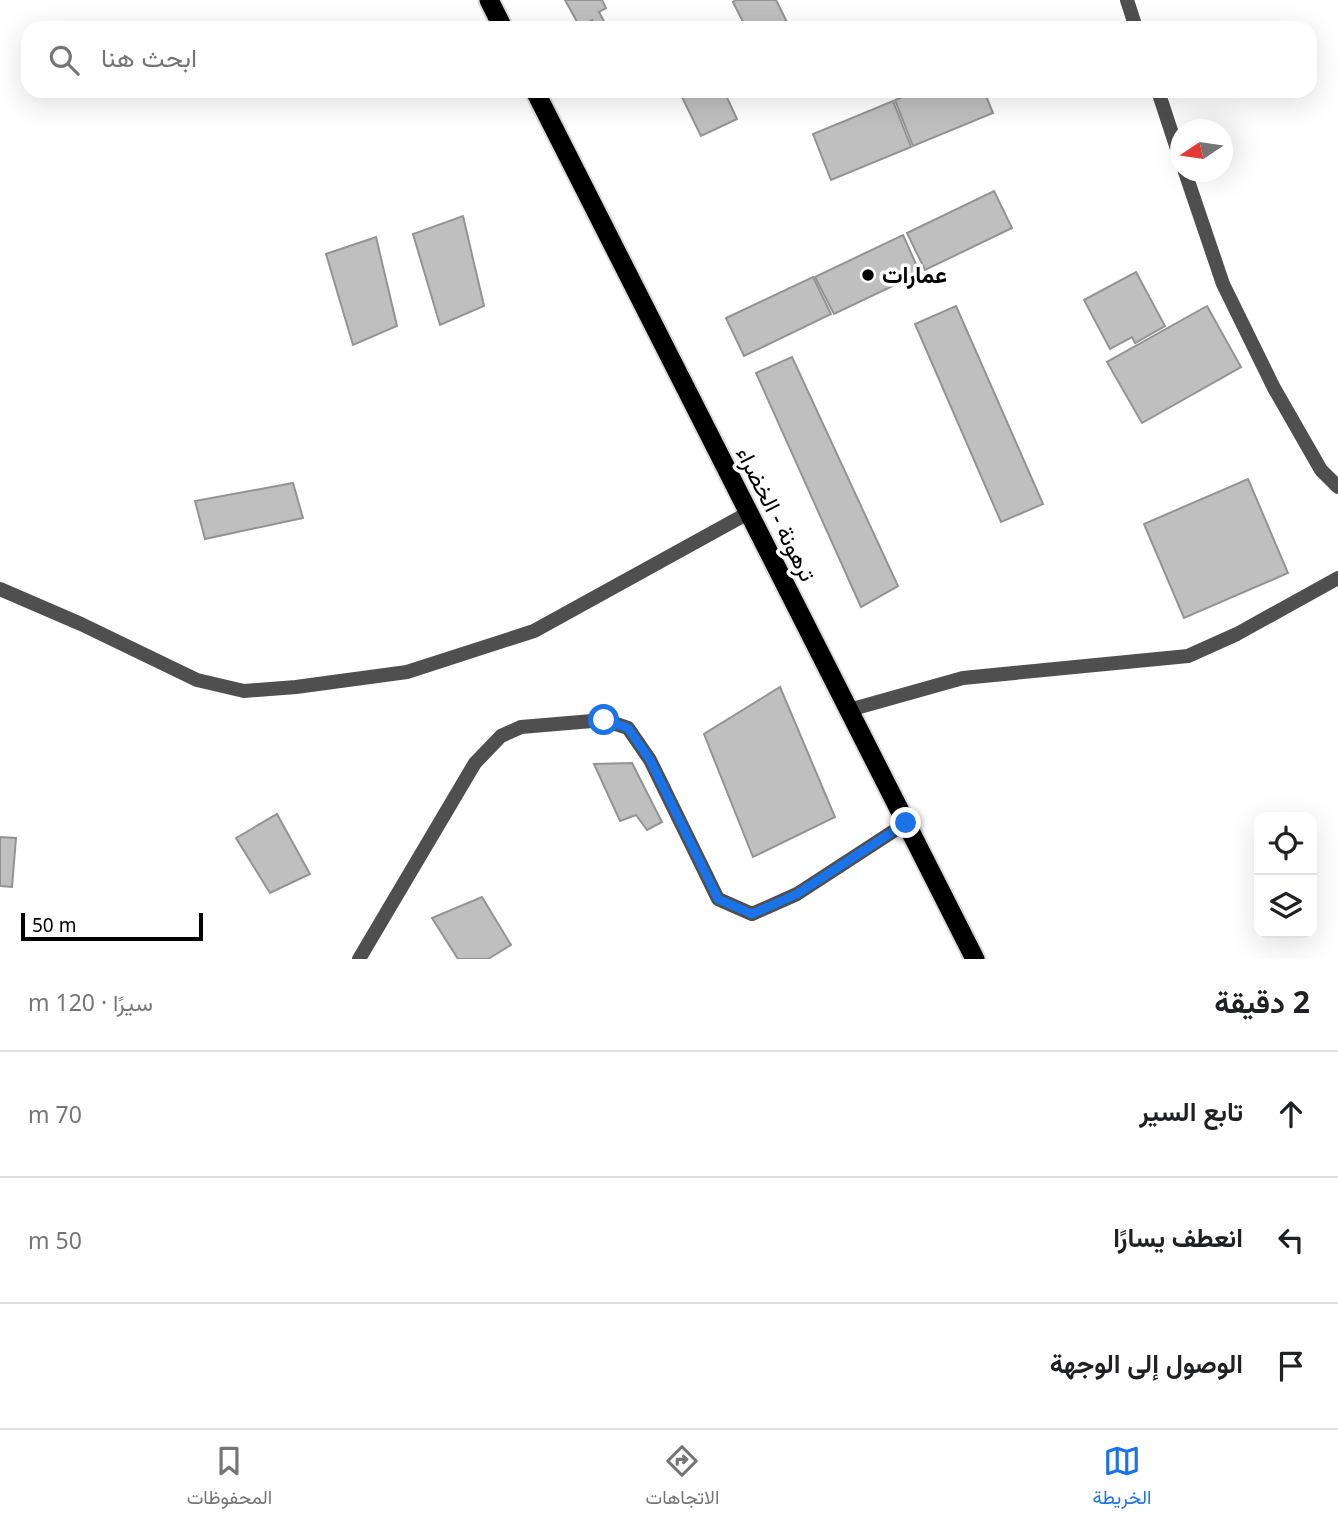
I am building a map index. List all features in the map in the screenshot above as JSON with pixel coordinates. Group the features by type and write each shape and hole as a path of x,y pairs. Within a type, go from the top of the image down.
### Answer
{"highway":[{"path":"489,0 500,21"},
{"name":"ترهونة - الخضراء","path":"539,98 975,959"}],"street":[{"path":"1127,0 1134,21"},
{"path":"1160,98 1170,126"},
{"path":"1188,182 1223,284 1274,388 1321,470 1338,487"},
{"path":"0,589 81,624 197,680 244,691 296,687 407,673 534,631 748,513"},
{"path":"849,710 963,678 1188,656 1237,634 1338,578"},
{"path":"359,959 475,763 501,736 521,727 604,720 628,728 650,760 718,899 752,914 797,894 906,823"}],"building":[{"path":"565,0 602,0 606,8 599,12 604,21 577,21"},
{"path":"776,0 786,21 742,21 733,2"},
{"path":"682,98 727,98 737,119 701,136"},
{"path":"987,98 993,113 913,146 895,100"},
{"path":"893,101 911,147 831,180 813,134"},
{"path":"994,191 1012,228 925,270 907,233"},
{"path":"463,216 484,306 440,325 413,234"},
{"name":"عمارات","path":"903,235 920,273 834,314 815,277"},
{"path":"376,237 397,326 353,345 326,254"},
{"path":"1136,272 1165,326 1135,343 1132,337 1110,349 1084,300"},
{"path":"813,277 831,314 744,356 726,318"},
{"path":"956,306 1043,504 1001,522 915,324"},
{"path":"1207,306 1241,367 1142,423 1107,362"},
{"path":"792,357 898,586 861,607 756,373"},
{"path":"1248,479 1288,573 1184,618 1144,524"},
{"path":"293,483 303,518 205,539 195,501"},
{"path":"780,687 835,817 753,857 704,734"},
{"path":"632,763 662,822 647,830 636,815 620,821 594,764"},
{"path":"277,814 310,874 270,893 236,838"},
{"path":"0,837 16,838 12,887 0,886"},
{"path":"482,897 511,945 488,959 458,959 432,918"}],"place":[{"name":"عمارات","path":"868,275"}],"route":[{"path":"604,720 628,728 650,760 718,899 752,914 797,894 906,823"}]}
